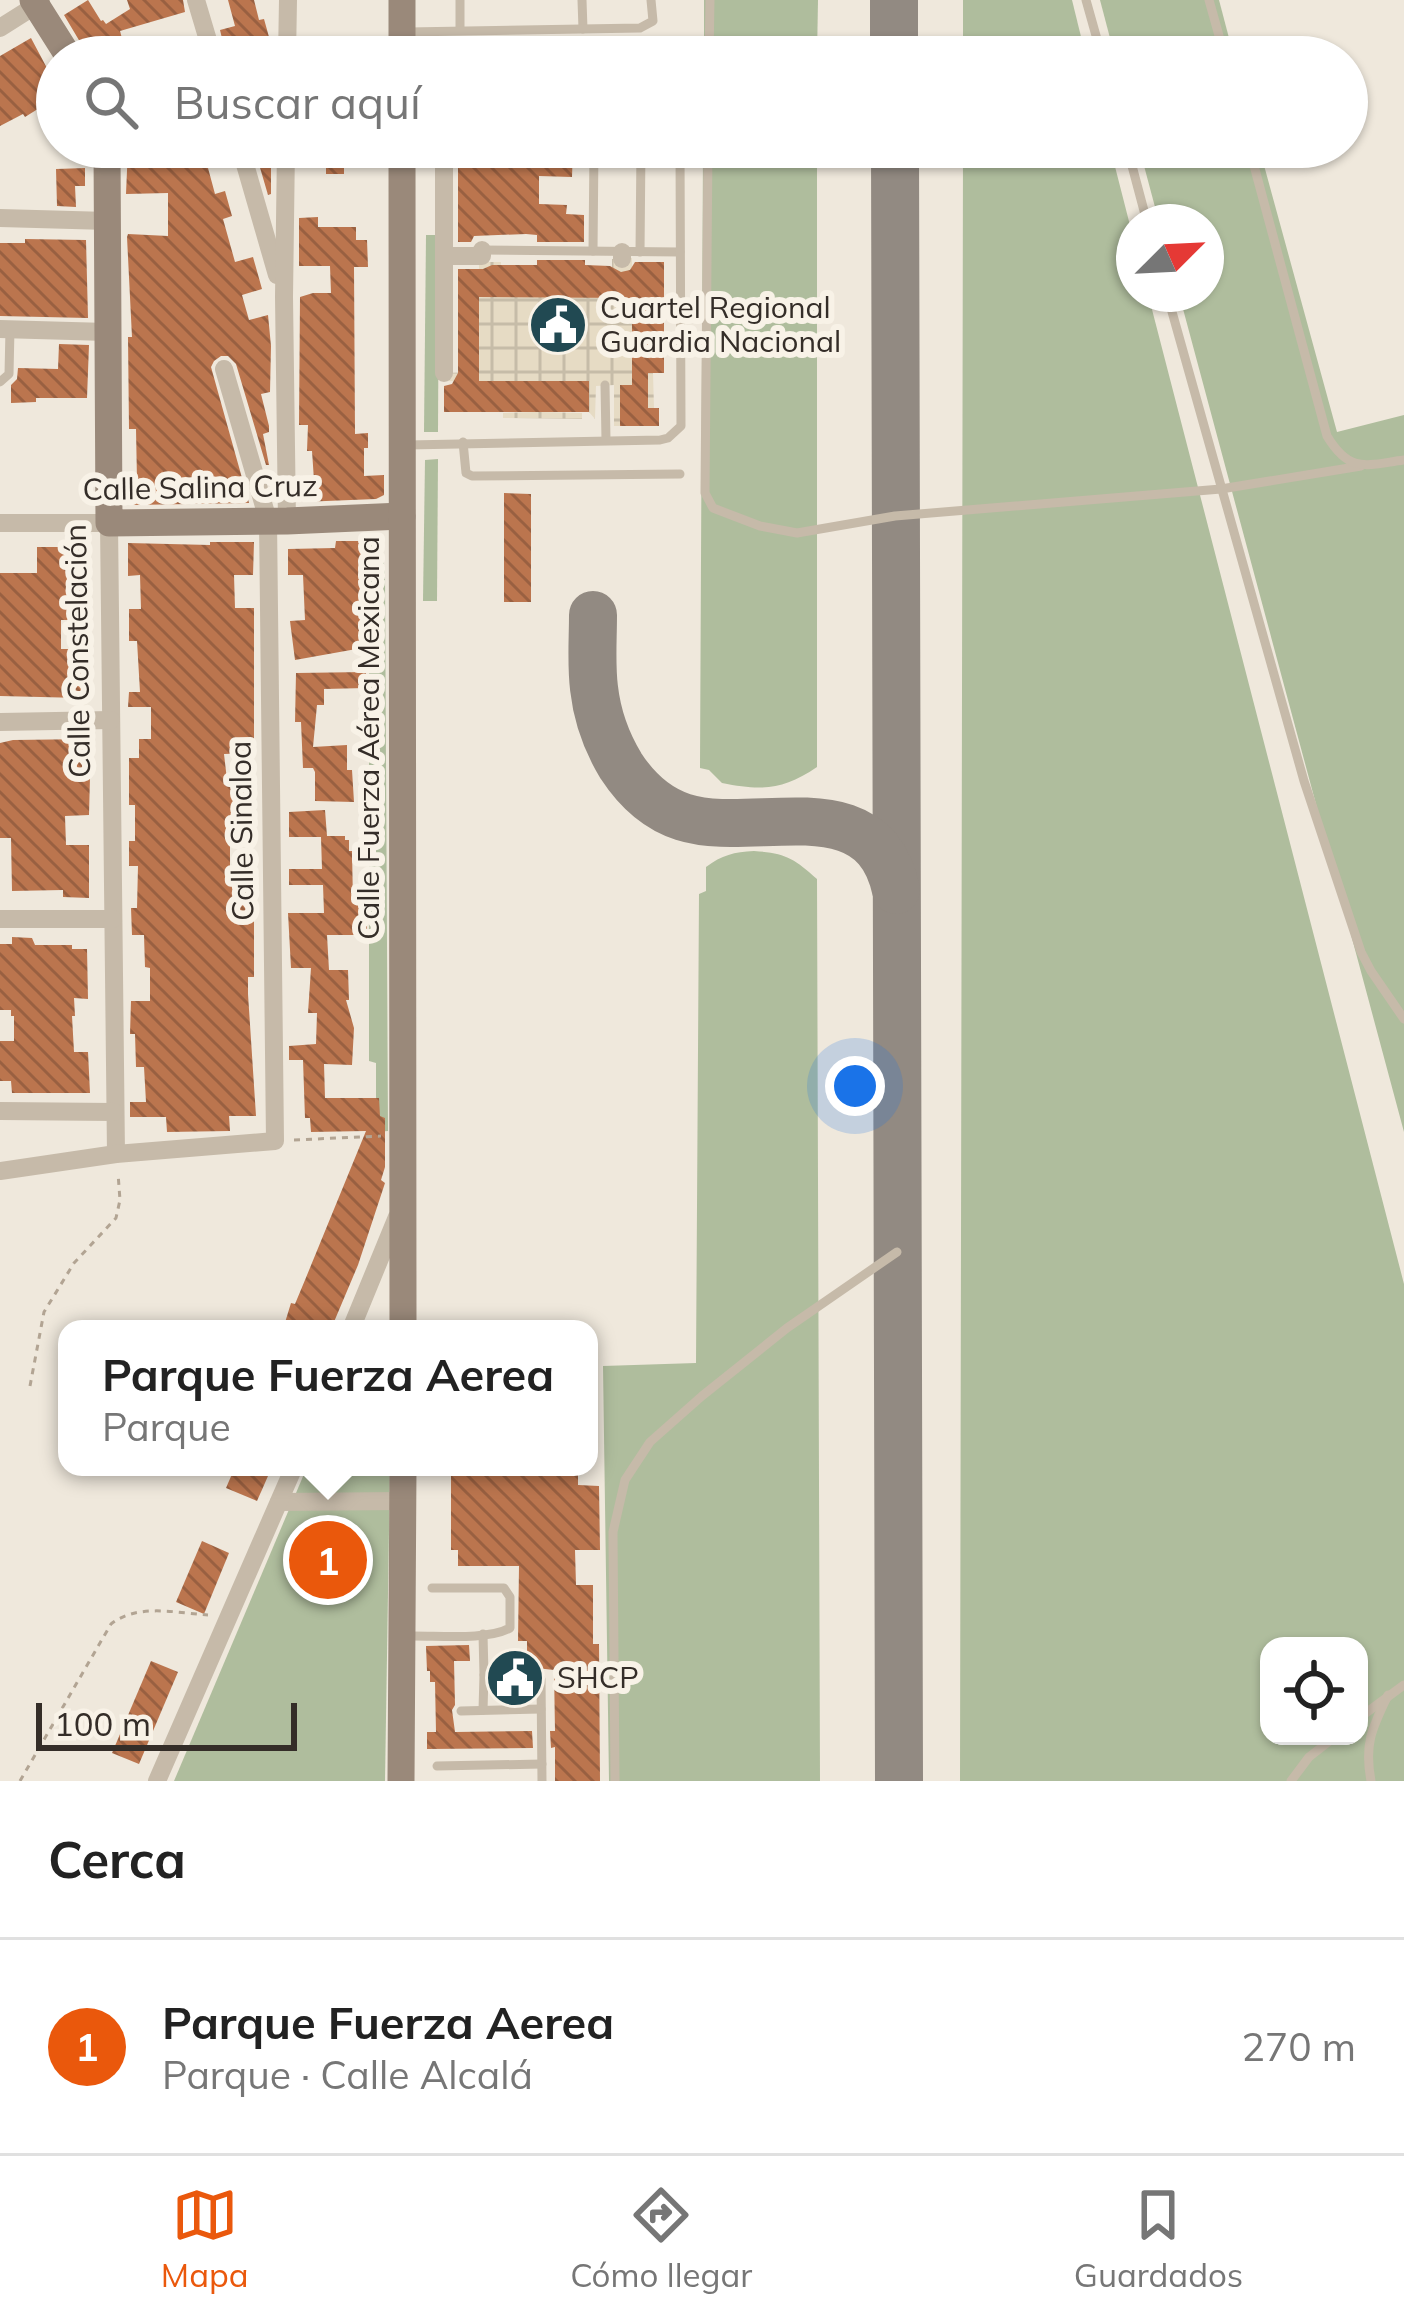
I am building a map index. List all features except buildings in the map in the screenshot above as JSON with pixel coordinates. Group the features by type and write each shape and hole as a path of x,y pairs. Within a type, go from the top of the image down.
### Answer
{"main road":[{"path":"402,0 402,36"},
{"path":"38,2 57,36"},
{"name":"Calle Constelación","path":"107,168 110,523"},
{"name":"Calle Fuerza Aérea Mexicana","path":"402,168 403,1320"},
{"name":"Calle Salina Cruz","path":"110,523 402,516"},
{"path":"401,1781 403,1476"}],"street":[{"path":"196,0 207,36"},
{"path":"287,36 288,0"},
{"path":"0,28 38,2"},
{"path":"246,168 284,296"},
{"name":"Calle Sinaloa","path":"275,1141 278,520 286,168"},
{"path":"444,168 444,373"},
{"path":"0,218 108,221"},
{"path":"444,256 482,256 482,250"},
{"path":"5,329 107,332"},
{"path":"224,369 278,520"},
{"name":"Calle Salina Cruz","path":"0,524 110,523"},
{"name":"Calle Constelación","path":"110,523 116,1154"},
{"path":"0,722 111,720"},
{"path":"0,919 113,920"},
{"path":"0,1111 114,1112"},
{"path":"0,1186 8,1170 116,1154 275,1141"},
{"path":"355,1320 402,1205"},
{"path":"157,1781 290,1476"},
{"path":"279,1502 403,1501"}],"lane":[{"path":"460,0 460,30"},
{"path":"582,0 584,29"},
{"path":"435,36 460,30 647,26 652,21 651,0"},
{"path":"709,36 710,0"},
{"path":"1086,0 1096,36"},
{"path":"1209,0 1219,36"},
{"path":"593,168 593,251"},
{"path":"628,254 638,168"},
{"path":"402,445 668,438 681,427 680,168"},
{"path":"709,168 705,493 713,508 760,526 797,533 895,516 1221,489 1404,460"},
{"path":"1132,168 1142,204"},
{"path":"1255,168 1327,436 1337,453 1361,466"},
{"path":"482,250 680,252"},
{"path":"1172,312 1304,781 1361,952 1404,1019"},
{"path":"0,382 9,374 5,329"},
{"path":"605,385 606,440"},
{"path":"463,442 464,467 472,476 680,474"},
{"path":"615,1781 614,1532 625,1480 650,1442 702,1396 787,1328 898,1252"},
{"path":"402,1636 501,1633 510,1628 506,1590 432,1588"},
{"path":"483,1634 483,1710"},
{"path":"484,1675 538,1677 541,1682 542,1781"},
{"path":"1368,1711 1404,1685"},
{"path":"1371,1781 1366,1756 1370,1735 1388,1695"},
{"path":"461,1711 541,1709"},
{"path":"1291,1781 1324,1745"},
{"path":"437,1766 542,1764"}],"path":[{"path":"275,1141 402,1135"},
{"path":"30,1386 39,1326 50,1299 83,1251 116,1218 120,1186 116,1154"},
{"path":"20,1781 107,1629 119,1618 138,1611 228,1616"}],"green space":[{"path":"704,0 818,0 817,36 704,36"},
{"path":"963,0 1072,0 1081,36 963,36"},
{"path":"1100,0 1219,0 1228,36 1109,36"},
{"path":"703,168 817,168 817,767 772,787 722,783 700,768"},
{"path":"963,168 1115,168 1125,204 1116,204 1116,312 1153,312 1404,1284 1404,1781 960,1781"},
{"path":"1145,168 1265,168 1337,432 1404,415 1404,1132 1184,312 1224,312 1224,204 1154,204"},
{"path":"426,235 439,235 438,432 424,432"},
{"path":"438,459 437,601 423,601 425,460"},
{"path":"369,534 381,542 385,573 388,1131 376,1132 376,1063 369,1061"},
{"path":"754,851 788,858 817,879 820,1781 609,1781 603,1366 696,1363 699,894 706,891 706,867 728,855"},
{"path":"303,1476 390,1476 385,1781 174,1781"}],"shaded area":[{"path":"632,258 632,372 653,373 654,408 646,409 639,400 648,399 648,385 620,426 614,426 614,385 596,386 595,419 589,412 588,381 542,382 542,412 582,413 582,419 503,418 503,413 534,412 534,382 444,381 444,373 479,372 479,262 501,262 500,296 612,297 612,259"}],"taxiway":[{"path":"894,0 894,36"},
{"path":"895,168 899,1781"},
{"path":"593,615 593,679 600,718 621,766 647,797 683,817 712,822 837,826 863,836 883,857 896,890"}],"place":[{"name":"Cuartel Regional Guardia Nacional","path":"558,325"},
{"name":"Parque Fuerza Aerea","path":"328,1560"},
{"name":"SHCP","path":"515,1678"}]}
